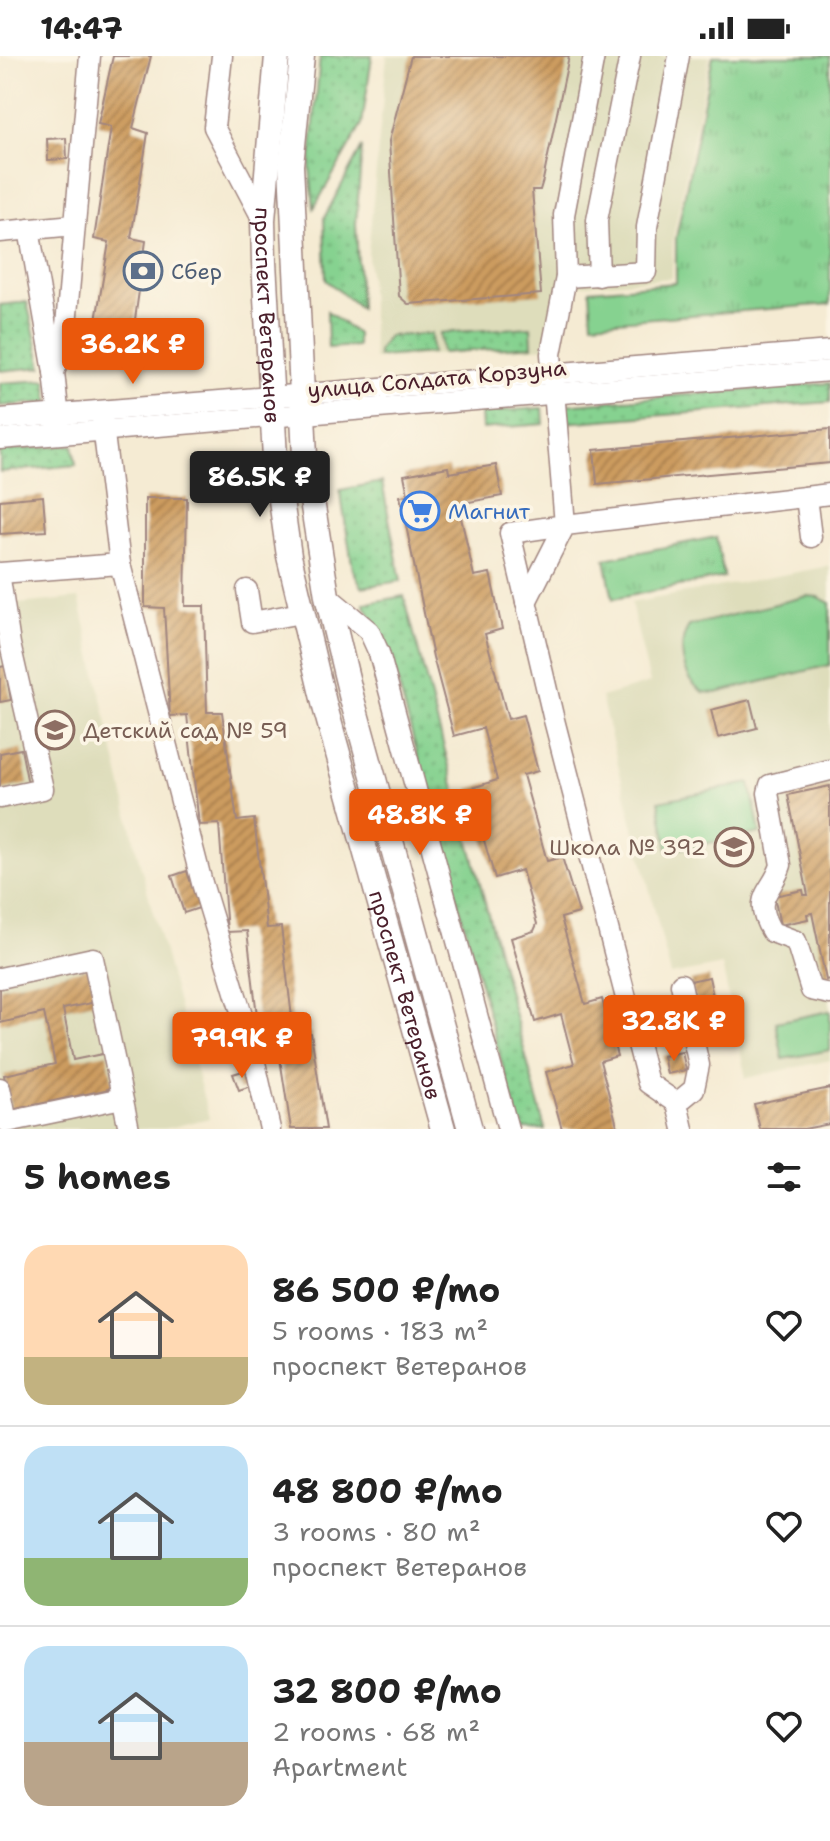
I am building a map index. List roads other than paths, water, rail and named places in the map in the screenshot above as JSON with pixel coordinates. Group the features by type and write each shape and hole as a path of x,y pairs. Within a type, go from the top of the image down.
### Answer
{"main road":[{"name":"проспект Ветеранов","path":"277,56 263,220 270,407 289,556 301,613 443,1129"},
{"name":"проспект Ветеранов","path":"302,56 291,165 305,456 327,596 352,699 470,1129"}],"street":[{"path":"54,372 64,348 90,56"},
{"path":"222,56 214,127 263,220"},
{"path":"526,602 565,525 552,384 553,333 566,277 564,215 594,56"},
{"path":"599,276 597,220 630,56"},
{"path":"566,277 646,272 647,227 679,56"},
{"path":"0,232 74,225"},
{"path":"29,229 60,424"},
{"name":"улица Солдата Корзуна","path":"0,419 60,424 301,405 552,384 830,351"},
{"name":"улица Солдата Корзуна","path":"552,384 830,371"},
{"path":"102,421 120,564 202,883 251,1045 270,1129"},
{"name":"улица Солдата Корзуна","path":"0,439 60,424"},
{"path":"683,1129 677,1103 648,1083 510,533 830,494"},
{"path":"806,497 811,537"},
{"path":"0,798 43,789 5,645 0,576 120,564"},
{"path":"247,590 252,622 301,613"},
{"path":"327,596 369,631 379,653 508,1129"},
{"path":"830,770 770,785 768,793 781,865 779,874 764,890 763,899 772,932 796,941 811,990 830,994"},
{"path":"0,978 93,958 129,1129"},
{"path":"677,1103 694,1089 699,1065 681,984"},
{"path":"0,1088 7,1122 122,1098"}],"place":[{"name":"Сбер","path":"143,271"},
{"name":"Магнит","path":"420,511"},
{"name":"Детский сад № 59","path":"55,730"},
{"name":"Школа № 392","path":"734,847"}]}
